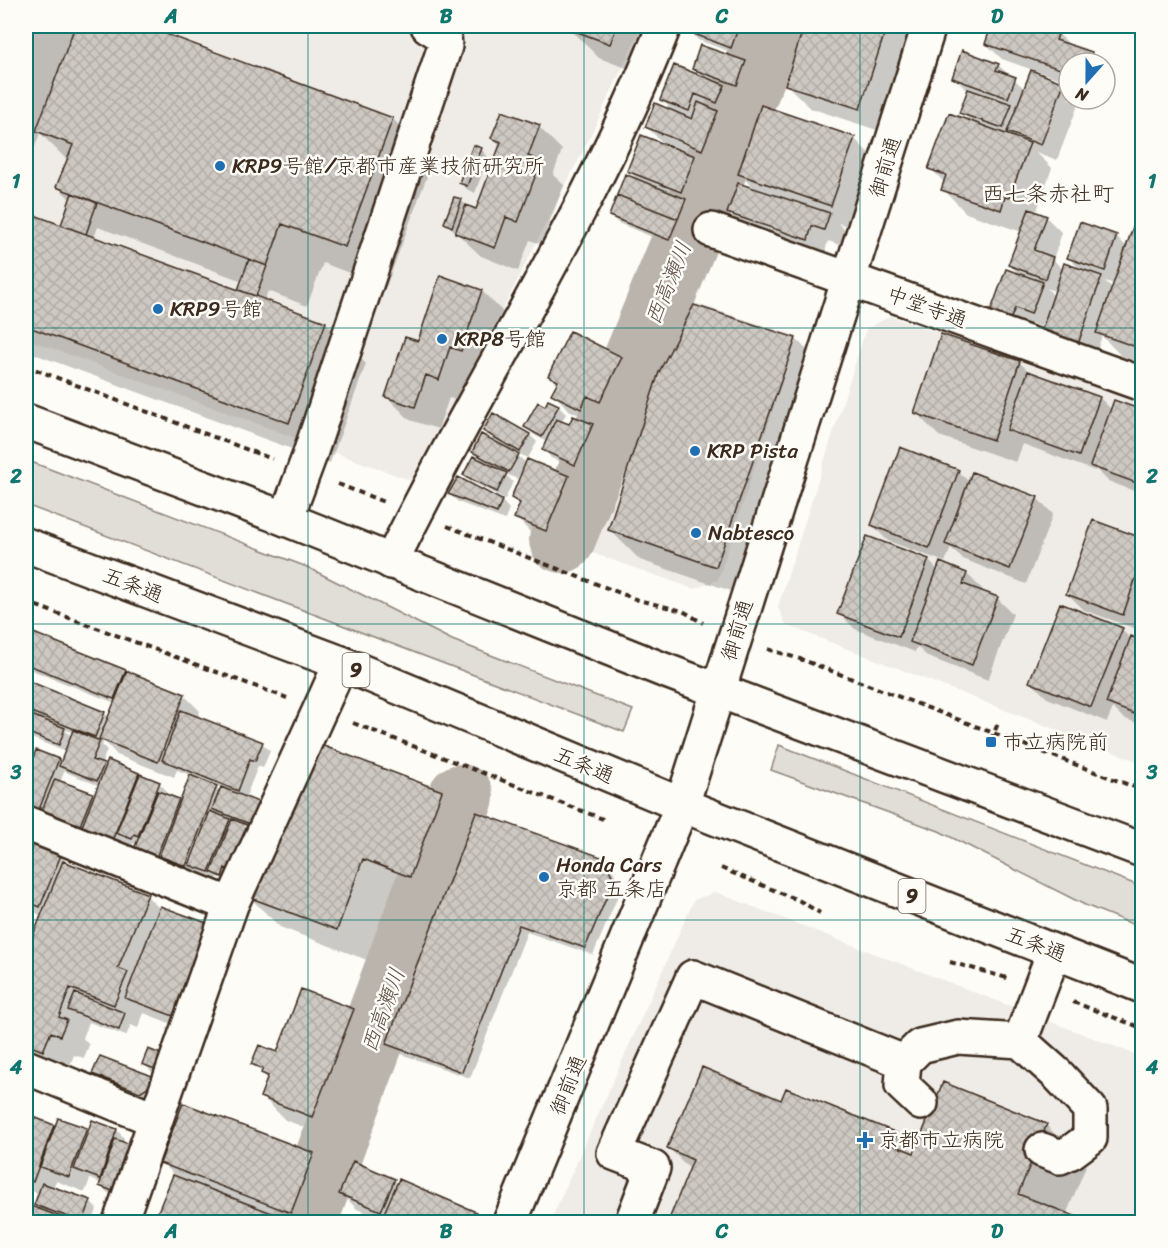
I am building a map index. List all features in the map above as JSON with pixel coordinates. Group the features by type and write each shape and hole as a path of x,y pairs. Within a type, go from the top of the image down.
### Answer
{"main road":[{"path":"286,519 445,46 444,36 428,26"},
{"path":"391,562 415,513 559,249 642,80 664,26"},
{"name":"御前通","path":"510,1222 682,805 929,26"},
{"name":"中堂寺通","path":"711,230 1143,384"},
{"path":"26,421 286,519 650,665 1143,850"},
{"name":"五条通","path":"26,545 341,663 682,805 1143,986"},
{"path":"120,1222 231,905 341,663"},
{"path":"26,823 231,905"},
{"path":"1020,1041 1054,952"},
{"path":"632,1222 653,1168 614,1153 693,977 904,1062"},
{"path":"921,1103 902,1085 904,1062 920,1046 958,1037 1020,1041 1090,1109 1090,1138 1060,1157 1042,1150"},
{"path":"26,1067 156,1120"}],"path":[{"path":"26,366 638,600 683,611 708,626"},
{"path":"766,648 803,660 1143,790"},
{"path":"991,741 999,721"},
{"path":"721,868 800,901 820,913"}],"shaded area":[{"path":"26,26 642,26 589,139 415,482 26,339"},
{"name":"KRP Pista","path":"683,299 797,336 718,580 694,589 576,547"},
{"path":"890,316 1142,404 1142,763 786,625 778,607 866,329"},
{"path":"26,460 307,567 452,640 633,710 624,732 26,505"},
{"path":"779,745 1142,887 1142,928 1085,905 939,831 771,770"},
{"name":"京都市立病院","path":"715,892 1142,1057 1142,1222 550,1222 694,900"}],"building":[{"name":"KRP9号館/京都市産業技術研究所","path":"75,26 145,26 393,118 345,247 282,224 267,266 56,187 73,145 36,131"},
{"path":"568,26 617,26 610,44 567,28"},
{"path":"691,26 739,26 731,48 689,32"},
{"path":"804,26 887,26 860,109 785,85"},
{"path":"991,26 1040,26 1059,32 1056,40 1089,51 1057,51 1057,68 985,44"},
{"path":"700,45 746,61 737,85 692,69"},
{"path":"962,50 999,64 996,70 1016,77 1008,98 952,78"},
{"path":"674,65 725,85 717,103 695,94 689,111 660,100"},
{"path":"1031,70 1057,80 1057,102 1041,145 1007,132"},
{"path":"968,89 1012,104 1003,128 959,113"},
{"path":"698,102 718,111 702,150 645,127 655,103 692,119"},
{"path":"761,105 855,137 831,206 738,174"},
{"path":"502,111 540,125 528,156 541,161 518,222 506,217 495,248 455,233 466,205 476,209 501,142 491,138"},
{"path":"949,113 1030,143 1009,198 1005,197 1001,210 941,190 946,175 928,169"},
{"path":"641,135 695,156 681,192 627,171"},
{"path":"473,145 482,148 467,186 459,183"},
{"path":"625,174 686,199 678,219 617,195"},
{"path":"738,183 830,213 824,230 812,226 808,240 727,213"},
{"path":"72,193 97,203 86,234 61,225"},
{"path":"617,195 678,219 669,240 609,216"},
{"path":"454,197 462,199 452,227 444,223"},
{"path":"1142,201 1142,349 1096,333"},
{"path":"1029,209 1047,216 1034,250 1053,257 1046,279 1008,265"},
{"name":"KRP9号館","path":"26,212 326,322 289,423 26,326"},
{"path":"1080,222 1117,235 1105,271 1067,258"},
{"path":"249,259 267,266 256,296 238,290"},
{"path":"1064,263 1102,276 1078,344 1041,332"},
{"path":"1006,269 1043,282 1031,314 1015,308 1010,320 990,313"},
{"name":"KRP8号館","path":"440,275 482,290 461,351 450,347 439,380 426,375 415,407 385,397 405,337 418,341"},
{"name":"KRP Pista","path":"694,305 796,338 716,567 608,530 659,372"},
{"path":"570,331 622,357 600,402 587,396 581,409 551,394 558,381 548,376"},
{"path":"941,334 1020,361 993,440 914,413"},
{"path":"1028,371 1100,397 1079,456 1007,430"},
{"path":"548,400 559,405 542,437 524,427 538,402 545,406"},
{"path":"1114,400 1142,410 1142,485 1090,466"},
{"path":"493,413 530,434 520,452 483,431"},
{"path":"573,416 593,424 575,465 542,450 556,419 569,424"},
{"path":"481,434 519,454 509,472 472,452"},
{"path":"900,447 959,470 929,548 871,525"},
{"path":"473,456 507,473 497,492 463,475"},
{"path":"527,459 569,476 546,531 514,518 520,503 511,498"},
{"path":"972,472 1038,497 1010,569 945,544"},
{"path":"458,477 502,500 497,513 448,494"},
{"path":"1093,520 1142,538 1142,560 1123,615 1066,594"},
{"path":"867,536 929,559 899,637 837,614"},
{"path":"940,562 967,573 963,584 998,597 972,665 910,642"},
{"path":"1060,603 1123,628 1091,707 1029,682"},
{"path":"26,630 126,670 114,699 26,664"},
{"path":"1131,636 1142,641 1142,717 1106,703"},
{"path":"127,671 185,694 158,762 99,739"},
{"path":"26,680 105,712 95,737 26,710"},
{"path":"181,710 263,742 255,761 250,759 238,791 162,760"},
{"path":"26,713 65,728 59,745 26,732"},
{"path":"73,730 100,741 92,760 104,764 97,781 59,766"},
{"path":"316,743 442,791 410,877 363,859 337,930 248,897 272,833 281,836"},
{"path":"36,750 59,759 38,812 26,807 26,776"},
{"path":"108,760 139,773 112,841 81,829"},
{"path":"140,774 160,782 138,836 134,834 132,839 116,833"},
{"path":"190,775 217,786 186,866 159,856"},
{"path":"55,779 93,793 79,828 41,813"},
{"path":"221,787 263,804 255,826 212,809"},
{"path":"158,791 179,799 156,858 134,849"},
{"path":"210,811 230,819 209,872 189,865"},
{"path":"476,812 604,858 614,880 585,948 519,925 462,1072 386,1044"},
{"path":"232,819 252,827 234,872 225,868 222,877 211,872"},
{"path":"33,844 61,855 40,907 26,901 26,864"},
{"path":"63,861 148,894 118,968 128,972 114,1005 70,988 59,1017 67,1020 60,1036 51,1032 43,1051 26,1044 26,953"},
{"path":"160,906 207,923 200,941 207,944 179,1018 125,998"},
{"path":"301,989 354,1009 312,1117 260,1097 268,1076 261,1073 263,1069 251,1064 259,1045 277,1052"},
{"path":"75,993 125,1013 119,1030 68,1010"},
{"path":"148,1049 166,1056 160,1071 142,1064"},
{"path":"100,1056 160,1079 140,1092 92,1074"},
{"path":"702,1067 781,1100 786,1088 897,1133 893,1145 914,1153 943,1082 1047,1124 1018,1194 1090,1222 668,1222 693,1160 667,1148"},
{"path":"183,1103 314,1153 291,1213 160,1163"},
{"path":"26,1114 54,1125 33,1182 26,1179"},
{"path":"58,1118 87,1128 69,1177 40,1167"},
{"path":"92,1120 117,1129 100,1179 74,1169"},
{"path":"115,1139 135,1146 118,1193 99,1186"},
{"path":"353,1161 395,1179 381,1211 339,1194"},
{"path":"173,1175 277,1215 274,1222 179,1222 157,1214"},
{"path":"399,1179 476,1212 471,1222 406,1222 384,1213"},
{"path":"42,1183 91,1200 83,1222 34,1205"},
{"path":"28,1205 75,1222 26,1222"}],"waterway":[{"name":"西高瀬川","path":"562,540 773,26"},
{"name":"西高瀬川","path":"304,1222 461,797"}],"place":[{"name":"KRP9号館/京都市産業技術研究所","path":"220,166"},
{"name":"KRP9号館","path":"158,309"},
{"name":"KRP8号館","path":"442,339"},
{"name":"KRP Pista","path":"695,451"},
{"name":"Nabtesco","path":"696,533"},
{"name":"市立病院前","path":"991,742"},
{"name":"Honda Cars 京都 五条店","path":"544,877"},
{"name":"京都市立病院","path":"865,1140"}],"district":[{"name":"西七条赤社町","path":"1048,193"}]}
